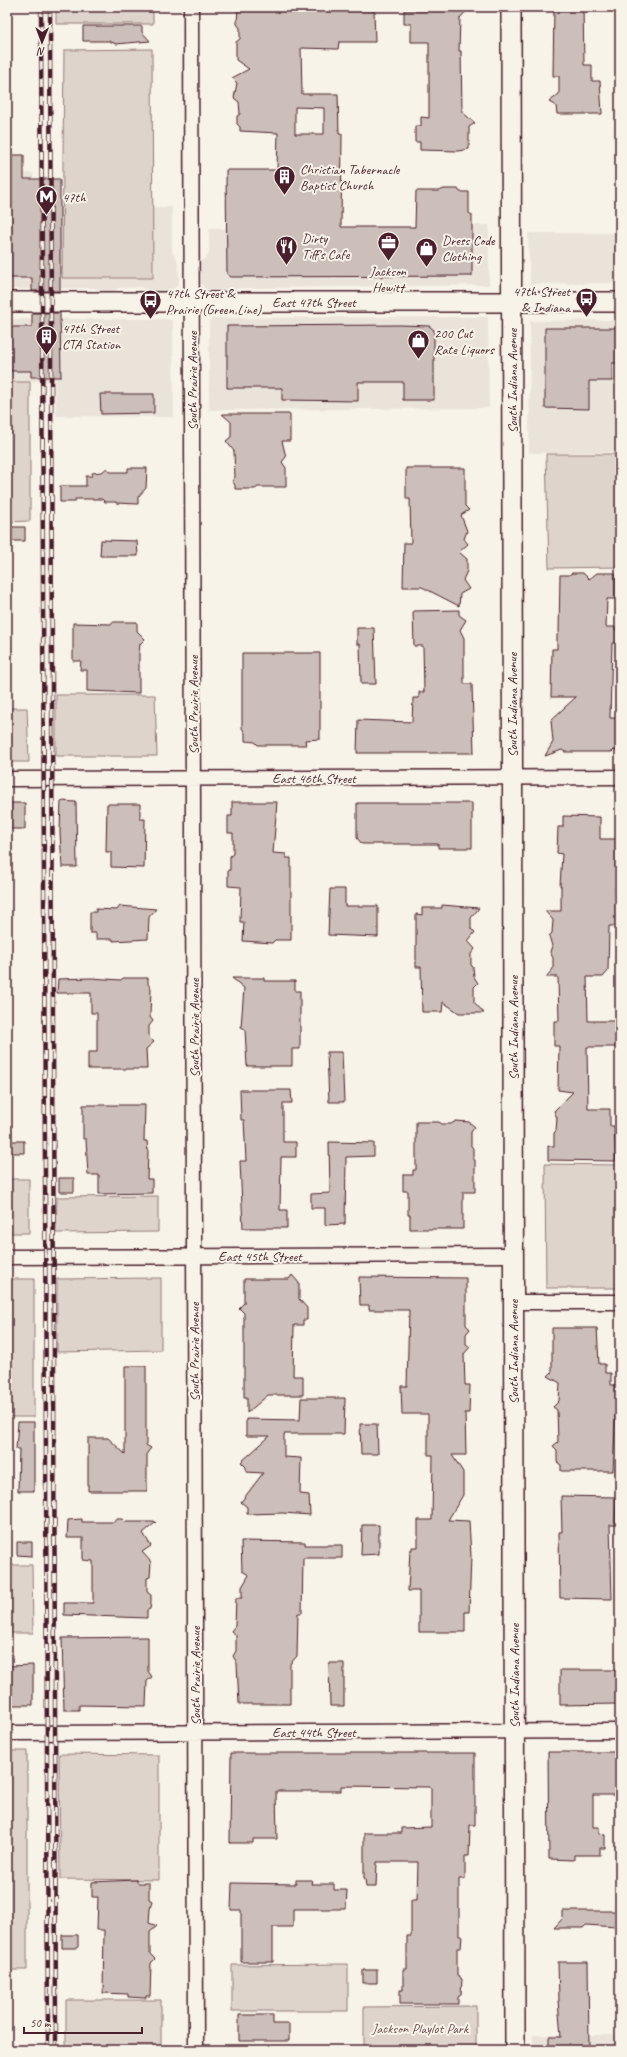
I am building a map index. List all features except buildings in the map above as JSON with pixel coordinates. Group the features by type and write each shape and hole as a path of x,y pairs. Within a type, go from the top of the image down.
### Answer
{"street":[{"name":"South Prairie Avenue","path":"191,7 196,2050"},
{"name":"South Indiana Avenue","path":"511,7 515,2050"},
{"name":"East 47th Street","path":"7,302 620,302"},
{"name":"East 46th Street","path":"7,779 620,777"},
{"name":"East 45th Street","path":"7,1257 513,1255"},
{"path":"513,1302 620,1302"},
{"name":"East 44th Street","path":"7,1733 620,1731"}],"shaded area":[{"path":"33,173 33,208 172,207 172,252 178,261 179,282 176,287 165,293 155,293 140,287 118,288 112,294 102,295 95,288 7,289 7,174"},
{"path":"489,225 489,285 239,288 224,293 205,290 201,282 201,262 209,254 209,229"},
{"path":"528,233 620,233 620,283 530,284"},
{"path":"488,317 489,408 209,410 210,319"},
{"path":"7,319 171,320 173,325 174,417 56,416 55,381 7,382"},
{"path":"620,320 620,452 529,453 530,321"},
{"path":"533,2035 620,2035 620,2050 533,2050"},
{"path":"216,2045 354,2045 354,2050 216,2050"}],"green space":[{"path":"56,7 153,7 153,24 56,24"},
{"path":"152,49 153,278 62,278 64,50"},
{"path":"7,382 30,382 30,521 7,522"},
{"path":"546,454 620,454 620,567 549,568"},
{"path":"56,695 155,695 157,756 56,756"},
{"path":"7,708 27,708 29,762 7,762"},
{"path":"545,1164 620,1165 620,1288 546,1288"},
{"path":"7,1179 29,1179 29,1233 7,1233"},
{"path":"158,1196 158,1232 56,1233 57,1197"},
{"path":"161,1278 161,1350 57,1352 57,1279"},
{"path":"7,1279 34,1279 34,1417 7,1417"},
{"path":"7,1565 32,1565 33,1633 7,1633"},
{"path":"7,1751 27,1751 27,1970 7,1970"},
{"path":"59,1754 159,1755 159,1880 60,1879"},
{"path":"348,1964 348,2011 232,2011 232,1965"},
{"path":"66,2000 161,2000 161,2048 66,2047"},
{"name":"Jackson Playlot Park","path":"476,2006 476,2050 364,2050 364,2007"}],"railway":[{"path":"41,7 48,2050"},
{"path":"50,7 56,2050"}],"place":[{"name":"Christian Tabernacle Baptist Church","path":"284,196"},
{"name":"47th","path":"46,216"},
{"name":"Jackson Hewitt","path":"388,262"},
{"name":"Dirty Tiff's Cafe","path":"287,266"},
{"name":"Dress Code Clothing","path":"426,268"},
{"name":"47th Street & Indiana","path":"586,318"},
{"name":"47th Street & Prairie (Green Line)","path":"150,320"},
{"name":"47th Street CTA Station","path":"46,356"},
{"name":"200 Cut Rate Liquors","path":"418,360"}]}
